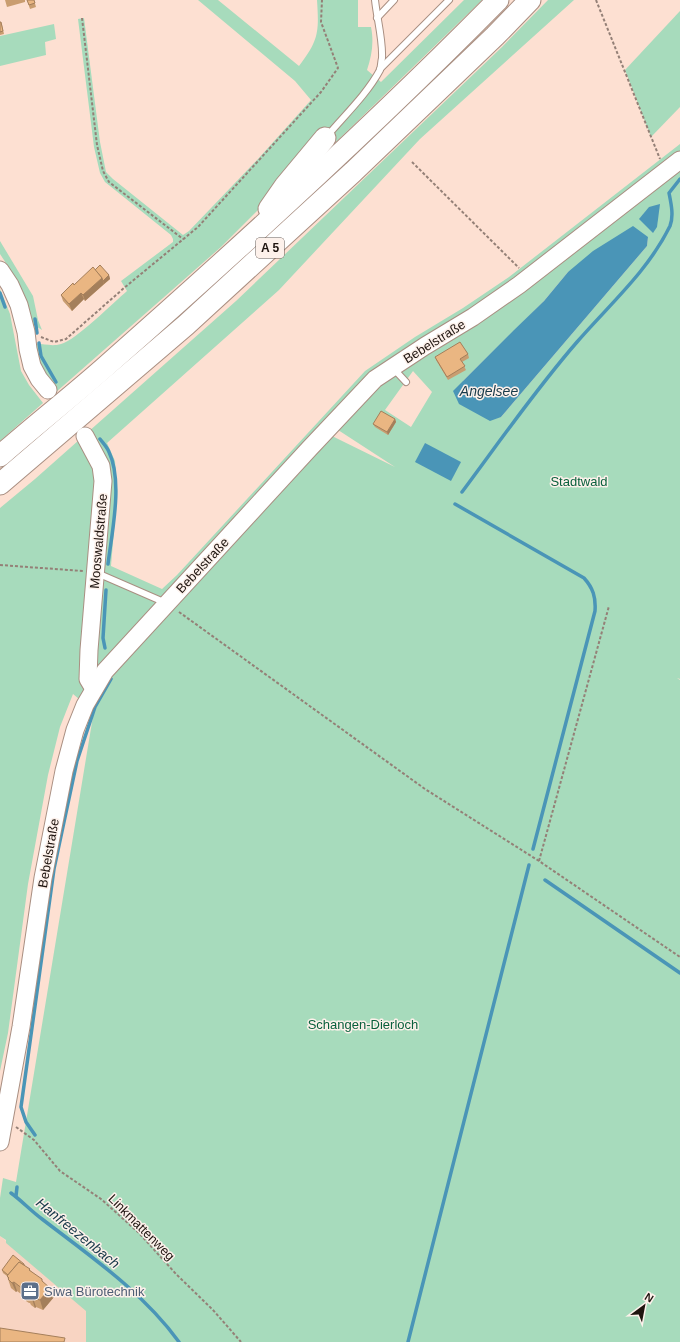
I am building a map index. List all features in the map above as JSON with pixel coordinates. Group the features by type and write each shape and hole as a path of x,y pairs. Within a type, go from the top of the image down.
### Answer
{"highway":[{"name":"A 5","path":"0,456 102,369 252,236 339,155 498,0"},
{"name":"A 5","path":"0,484 186,325 353,172 530,0"},
{"path":"252,236 284,186 325,138"}],"street":[{"name":"Bebelstraße","path":"0,1142 21,1027 43,878 64,771 85,705 105,671 166,603 375,380 392,367 473,317 519,285 680,160"},
{"path":"0,270 10,285 19,305 26,332 32,366 39,379 48,390"},
{"name":"Mooswaldstraße","path":"85,436 101,466 103,482 89,650 88,679 94,689"},
{"path":"89,650 105,671"}],"lane":[{"path":"375,0 376,18 382,57 380,69"},
{"path":"376,18 394,0"},
{"path":"325,138 359,99 380,69 449,0"},
{"path":"392,367 406,382"},
{"path":"96,572 166,603"}],"path":[{"path":"26,332 54,342 66,339 124,288 198,227 321,92 338,68 322,22 322,0"},
{"path":"596,0 659,157"},
{"path":"82,18 97,145 106,176 110,182 183,239"},
{"path":"412,162 518,267"},
{"path":"0,565 96,572"},
{"path":"166,603 426,789 539,860 680,957"},
{"path":"539,860 609,606"},
{"name":"Linkmattenweg","path":"4,1118 34,1140 60,1171 101,1199 139,1233 176,1274 213,1310 241,1342"}],"shaded area":[{"path":"0,1236 87,1308 86,1342 0,1342"}],"green space":[{"path":"198,0 218,0 299,66 311,49 316,35 318,20 317,0 358,0 358,27 371,27 372,33 372,48 367,70 381,82 464,0 482,0 336,142 319,131 258,210 221,247 55,393 33,350 33,344 57,345 75,336 127,291 121,281 173,242 171,235 105,182 100,173 94,147 78,19 84,18 100,142 106,172 183,235 189,231 258,159 311,100 295,81"},
{"name":"Schangen-Dierloch","path":"548,0 574,0 420,139 279,290 107,443 115,461 117,495 111,566 162,589 177,575 365,371 509,277 680,144 680,679 677,678 680,680 680,1342 86,1342 86,1311 6,1243 6,1240 0,1236 0,1198 3,1178 16,1182 95,704 91,709 73,694 60,727 48,775 28,884 8,1033 0,1071 0,508 35,479 236,301 502,47","holes":["648,237 647,246 501,417 463,381 544,301 568,272","413,371 432,392 411,427 385,410","335,428 395,467 332,436"]},
{"path":"680,11 680,107 651,137 625,70"},
{"path":"54,24 56,39 45,42 46,55 0,66 0,36"},
{"path":"0,241 33,296 38,320 42,330 31,323 19,283 0,254"},
{"path":"0,289 10,314 21,371 29,385 43,403 0,441"}],"water":[{"path":"660,204 657,227 653,233 639,219 649,207"},
{"name":"Angelsee","path":"633,226 648,237 647,246 501,417 490,421 459,404 453,391 544,301 568,272 593,251"},
{"path":"425,443 461,462 451,481 415,462"}],"building":[{"path":"27,0 34,0 35,3 29,5"},
{"path":"0,22 3,31 0,32"},
{"path":"100,265 109,275 103,281 95,270"},
{"path":"93,267 102,278 83,295 81,293 69,304 61,295"},
{"path":"460,342 468,354 460,359 465,366 447,377 435,357"},
{"path":"381,411 395,419 387,432 373,424"},
{"path":"13,1255 24,1265 19,1262 8,1275 2,1270"},
{"path":"19,1262 42,1279 42,1281 50,1288 40,1300 32,1299 27,1295 28,1293 25,1294 23,1289 8,1279 9,1278 7,1276"},
{"path":"0,1328 65,1338 64,1342 0,1342"}],"waterway":[{"path":"462,492 547,378 577,342 628,287 651,258 670,226 672,214 669,193 680,179"},
{"path":"0,293 5,307"},
{"path":"35,319 37,333"},
{"path":"39,343 41,356 56,382"},
{"path":"100,439 109,452 113,464 116,492 114,522 108,564"},
{"path":"455,504 584,578 592,589 595,601 595,611 533,849"},
{"path":"105,648 103,638 106,590"},
{"path":"35,1135 26,1122 21,1107 54,869 77,761 95,707 111,679"},
{"path":"408,1342 529,865"},
{"path":"545,880 680,973"},
{"path":"16,1196 17,1187"},
{"name":"Hanfreezenbach","path":"11,1193 38,1216 97,1261 132,1291 165,1324 179,1342"}],"place":[{"name":"Siwa Bürotechnik","path":"30,1291"}],"park label":[{"name":"Stadtwald","path":"579,481"}]}
